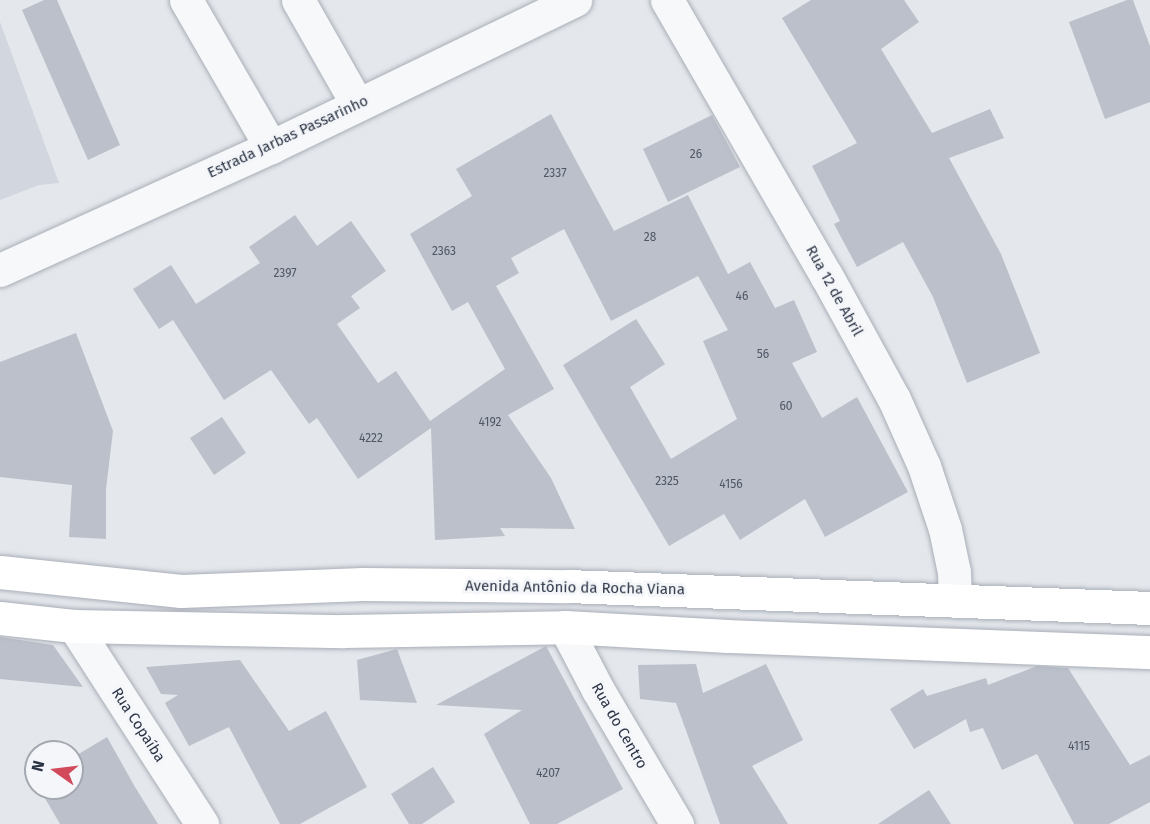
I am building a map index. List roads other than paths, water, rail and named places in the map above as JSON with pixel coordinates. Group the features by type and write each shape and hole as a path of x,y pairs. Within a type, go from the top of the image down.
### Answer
{"main road":[{"name":"Avenida Antônio da Rocha Viana","path":"0,572 181,591 363,584 556,586 1150,608"},
{"path":"0,618 74,626 344,631 566,627 728,636 1150,652"}],"street":[{"path":"186,0 271,147"},
{"path":"298,0 357,105"},
{"name":"Estrada Jarbas Passarinho","path":"0,270 271,147 575,0"},
{"name":"Rua 12 de Abril","path":"667,0 826,275 894,399 924,466 945,529 954,572 955,601"},
{"name":"Rua Copaíba","path":"74,626 202,824"},
{"name":"Rua do Centro","path":"566,627 597,690 677,824"}]}
